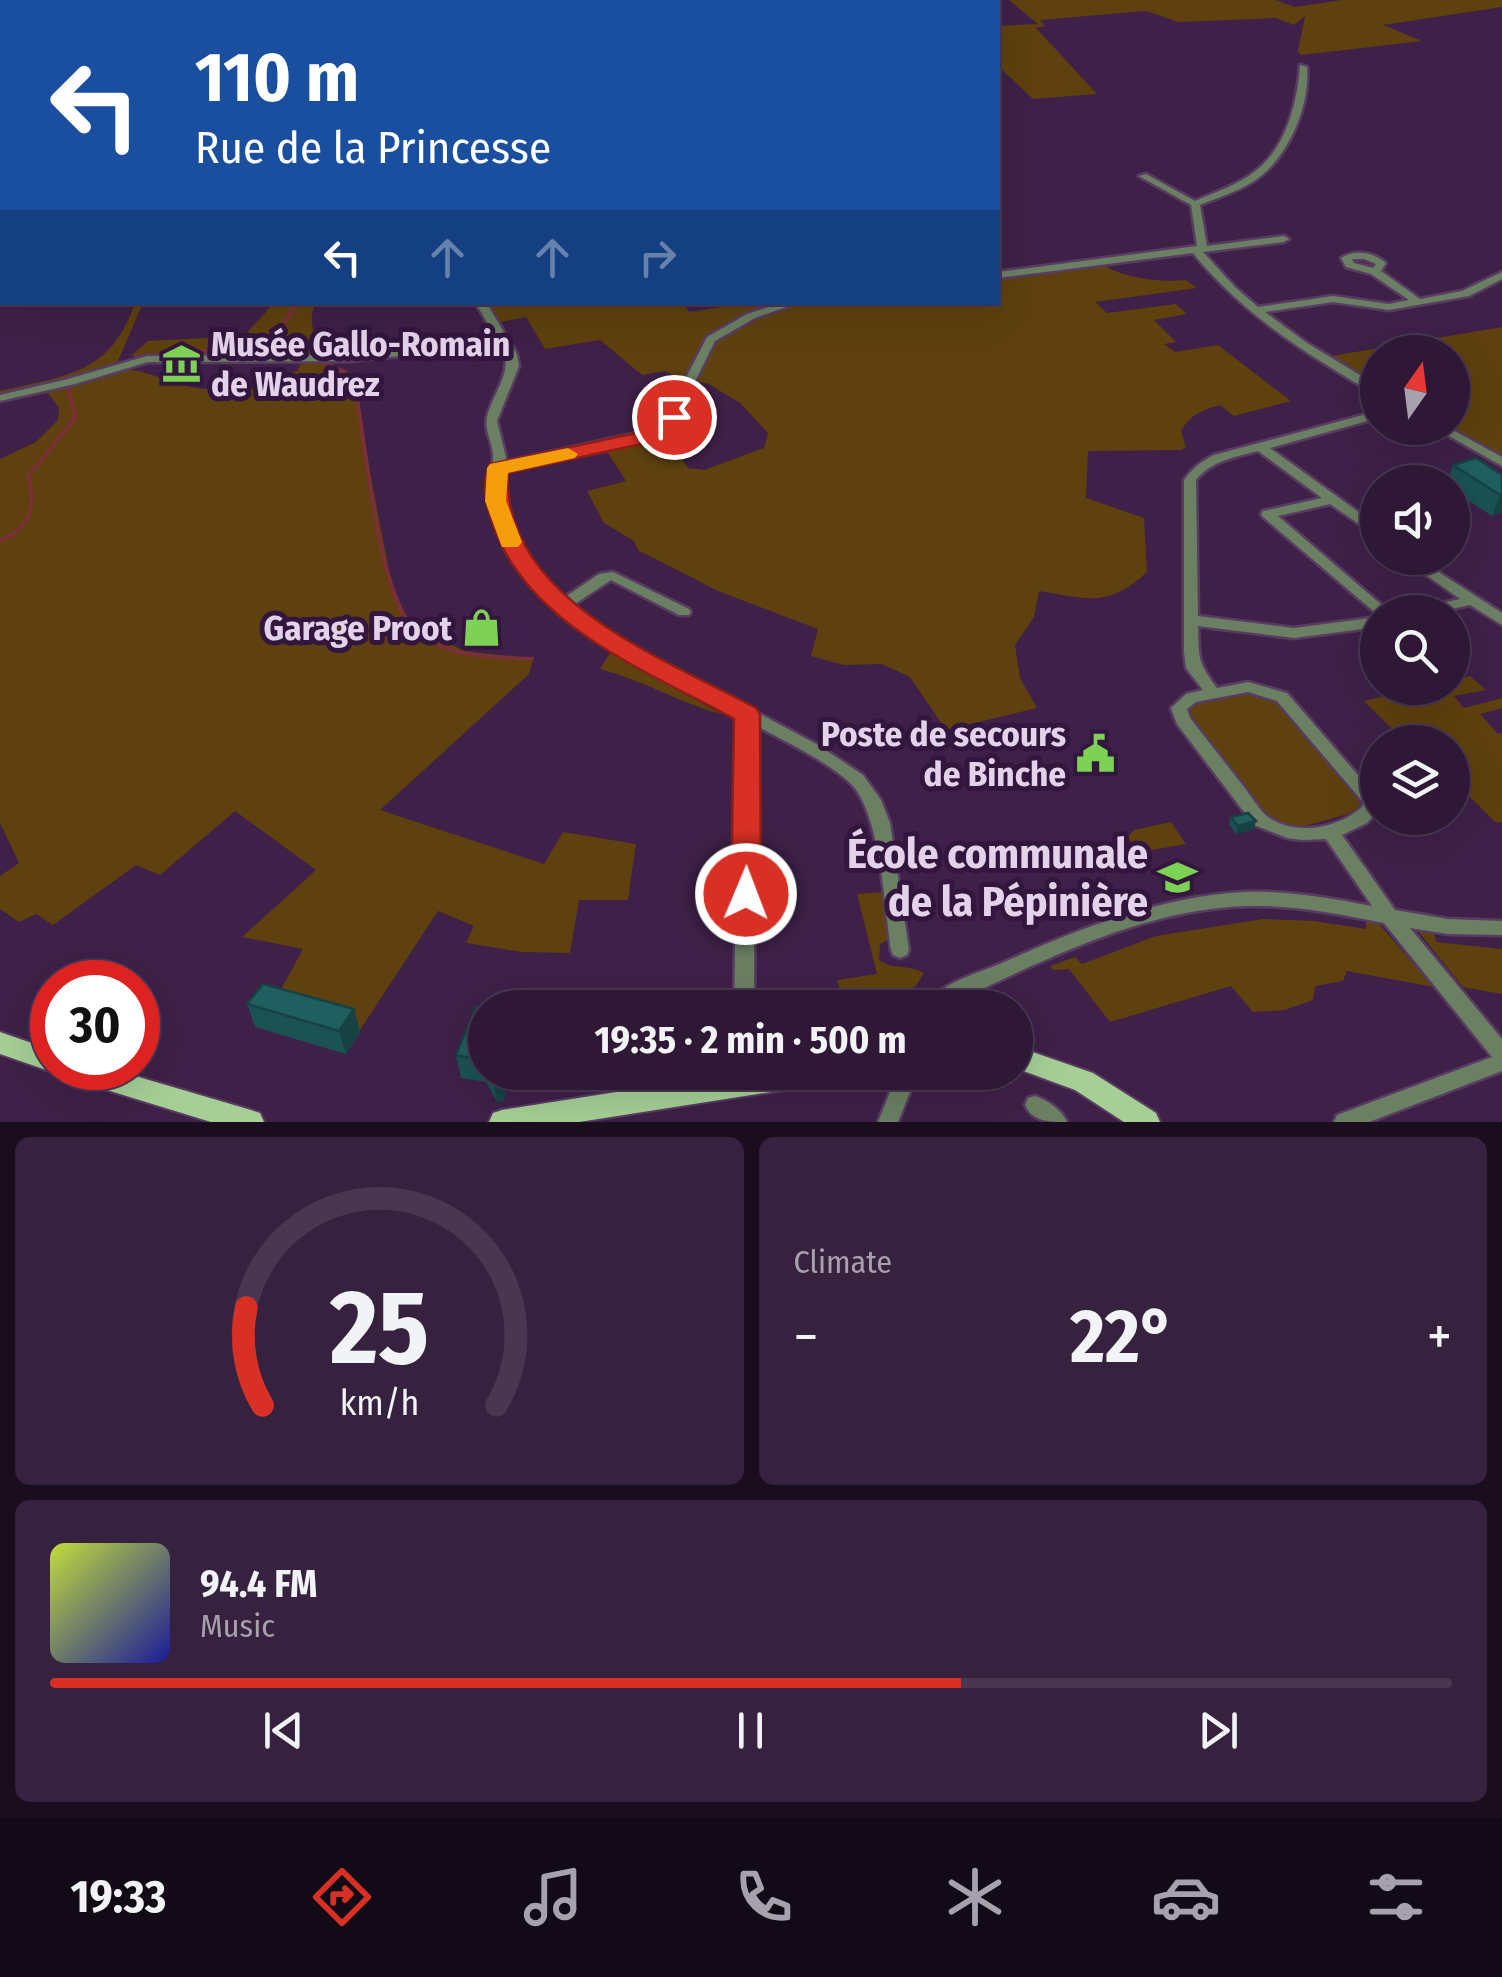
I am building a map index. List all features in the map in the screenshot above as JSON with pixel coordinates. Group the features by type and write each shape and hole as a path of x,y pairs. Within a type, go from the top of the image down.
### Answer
{"main road":[{"path":"0,1042 30,1053"},
{"path":"1033,1064 1084,1080 1147,1122"},
{"path":"144,1090 251,1122"},
{"path":"502,1122 678,1090"}],"street":[{"path":"1194,204 1248,180 1265,168 1297,117 1304,78 1302,66"},
{"path":"1143,176 1194,204"},
{"path":"1194,204 1198,247 1259,310 1314,353 1360,380"},
{"path":"1000,275 1284,239"},
{"path":"1375,272 1418,302"},
{"path":"1259,310 1333,299 1385,307 1465,294 1502,275"},
{"path":"482,305 513,366 490,421 499,450 496,501 502,526 532,576 562,606 626,648 842,767 873,800 883,836 900,950"},
{"path":"498,468 665,431 712,339 751,316 786,305"},
{"path":"0,398 147,359 322,358 403,354 504,342"},
{"path":"1213,693 1194,668 1188,483 1210,461 1360,419"},
{"path":"1470,444 1502,462"},
{"path":"1260,446 1360,519"},
{"path":"1333,498 1268,514 1363,595"},
{"path":"1435,575 1502,620"},
{"path":"562,606 604,577 613,576 684,612"},
{"path":"1470,601 1474,600"},
{"path":"1190,620 1294,634 1360,625"},
{"path":"1248,686 1282,698 1363,792 1372,808 1364,819 1330,831 1285,832 1260,820 1180,713 1183,701 1213,693 1248,686"},
{"path":"744,990 747,714"},
{"path":"1330,831 1389,916 1502,1054"},
{"path":"960,990 1165,911 1272,899 1462,927 1502,928"},
{"path":"1344,1122 1502,1062"},
{"path":"888,1122 901,1090"},
{"path":"1035,1105 1058,1122"}],"shaded area":[{"path":"1009,0 1275,0 1295,7 1342,0 1502,0 1502,7 1383,25 1422,41 1301,55 1298,51 1305,16 1294,25 1276,18 1179,22 1146,11 1040,20 1045,26 1036,28 1097,94 1033,99 1000,68 1000,26 1038,24"},
{"path":"1101,263 1130,276 1186,280 1197,288 1095,302 1107,313 1176,304 1187,314 1154,320 1176,342 1164,344 1175,352 1218,345 1291,401 1234,416 1220,405 1203,411 1188,420 1181,431 1186,447 1181,450 1088,451 1086,498 1144,518 1147,572 1109,596 1084,598 1039,591 1034,617 1015,645 1020,678 1037,708 946,730 910,677 882,664 844,665 811,656 818,629 718,591 638,550 634,541 604,523 587,491 626,481 604,447 658,436 679,454 688,468 704,470 764,448 768,433 740,403 707,383 686,382 665,371 642,375 600,340 545,349 526,317 496,323 487,305 684,305 689,312 735,305 780,305 724,327 705,339 708,345 754,319 797,305 1000,305 1000,276"},
{"path":"134,305 142,305 118,361 90,373 0,395 0,391 83,368 113,345"},
{"path":"272,305 315,305 312,322 323,355 131,356 148,341 244,336"},
{"path":"1502,327 1502,459 1470,441 1470,335 1455,335"},
{"path":"1360,351 1360,378 1326,357"},
{"path":"303,360 331,366 353,384 390,576 402,612 418,629 465,651 533,659 529,674 380,810 544,864 563,832 636,844 628,900 579,900 570,953 523,952 466,943 474,926 438,911 360,1030 272,1006 303,949 242,937 316,870 235,811 160,875 136,865 53,925 36,914 19,922 0,909 0,876 19,863 0,823 0,459 36,442 58,420 59,408 48,393 0,402 0,398 117,369 211,389 211,395 297,371"},
{"path":"610,653 723,715 600,669"},
{"path":"1470,676 1486,690 1470,693"},
{"path":"1246,691 1271,698 1356,791 1360,807 1355,812 1294,829 1265,815 1187,713 1190,705"},
{"path":"1502,698 1502,708 1480,714 1498,734 1502,733 1502,822 1496,823 1470,797 1470,725 1388,725 1368,705 1464,708"},
{"path":"1171,822 1186,844 1140,852 1139,857 1128,837 1134,830"},
{"path":"883,892 894,937 880,944 879,960 924,973 916,986 909,990 840,990 837,980 877,974 857,894"},
{"path":"1263,919 1366,929 1366,920 1379,924 1434,987 1347,971 1343,981 1315,986 1313,1000 1284,1010 1253,1012 1231,986 1110,1022 1069,969 1053,970 1050,966 1075,957 1082,964 1156,936"},
{"path":"1418,931 1434,932 1436,942 1502,949 1502,994 1463,987"}],"building":[{"path":"1476,458 1502,475 1502,494 1470,476 1470,465 1453,465"},
{"path":"1248,813 1256,821 1238,826 1231,817"},
{"path":"263,984 354,1009 339,1031 247,1004"},
{"path":"468,1026 468,1057 456,1055"}],"waterway":[{"path":"295,305 277,336 283,345 308,356"},
{"path":"137,357 227,349 277,332"},
{"path":"317,360 345,372 354,382 381,549 401,610 414,629 454,651 532,659"},
{"path":"0,541 18,530 29,515 32,497 28,476 76,417 67,385"}],"slow traffic":[{"path":"510,542 496,501 498,468 568,454"}],"place":[{"name":"Musée Gallo-Romain de Waudrez","path":"181,364"},
{"name":"Garage Proot","path":"482,628"},
{"name":"Poste de secours de Binche","path":"1096,754"},
{"name":"École communale de la Pépinière","path":"1178,877"}],"route":[{"path":"674,417 667,430 656,434 498,468 496,501 510,541 532,576 554,600 615,642 747,714 746,894"}]}
